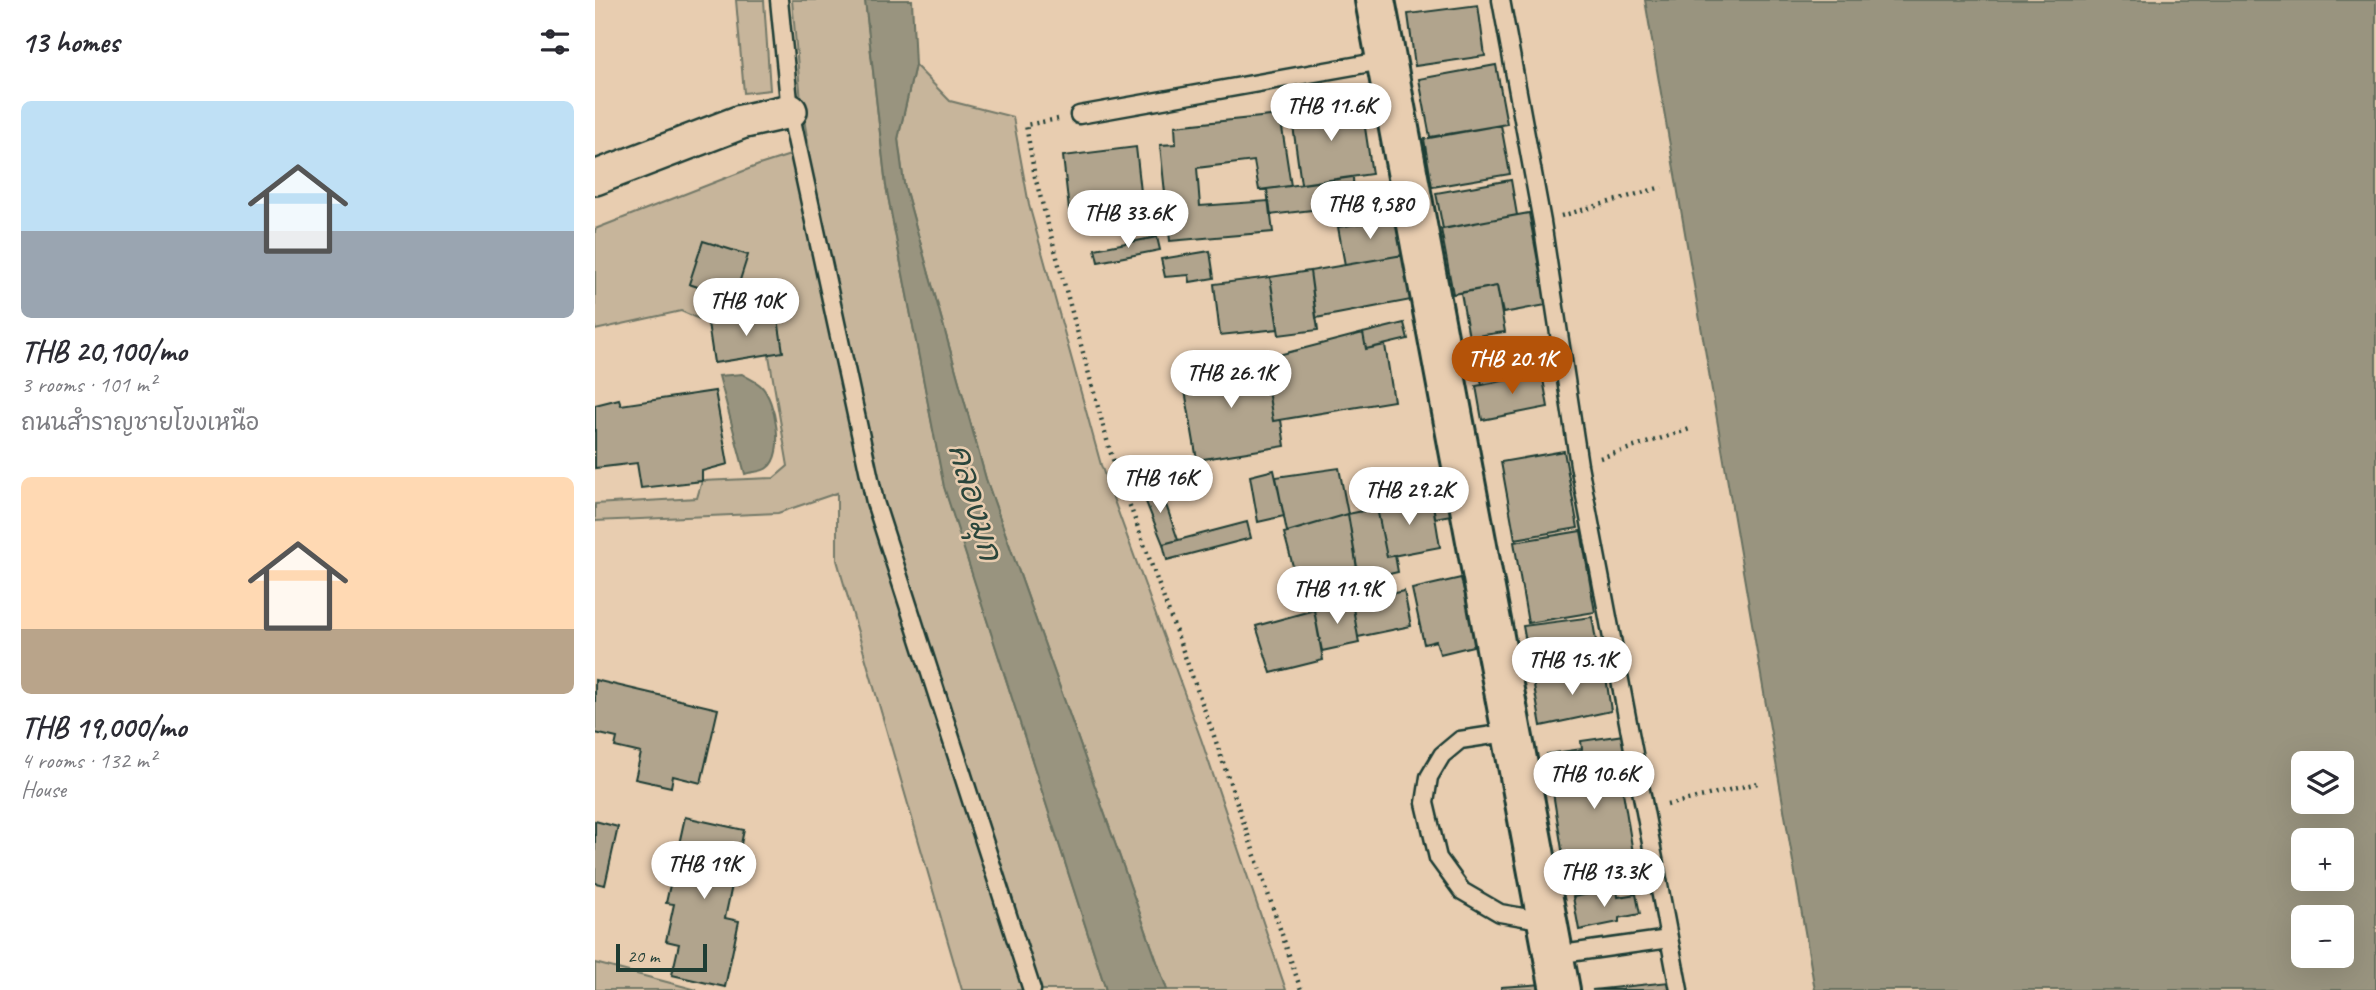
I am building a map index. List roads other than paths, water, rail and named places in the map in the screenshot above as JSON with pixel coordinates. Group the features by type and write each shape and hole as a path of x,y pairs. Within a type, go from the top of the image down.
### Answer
{"street":[{"path":"1375,0 1554,955"},
{"path":"595,178 741,122 790,111"}],"lane":[{"path":"779,0 790,111 877,512 1032,990"},
{"path":"1501,0 1542,222 1579,465 1679,990"},
{"path":"1079,114 1387,60"},
{"path":"1513,732 1460,740 1442,755 1429,776 1425,803 1439,858 1462,891 1500,913 1554,955 1669,939"}],"water":[{"name":"คลองมุก","path":"865,0 912,0 915,65 898,139 904,184 986,479 1167,990 1106,990 944,487 886,186"},
{"path":"1645,0 2376,0 2376,990 1815,990"},
{"path":"742,374 759,384 771,402 777,440 773,461 767,468 745,474 719,376"}]}
